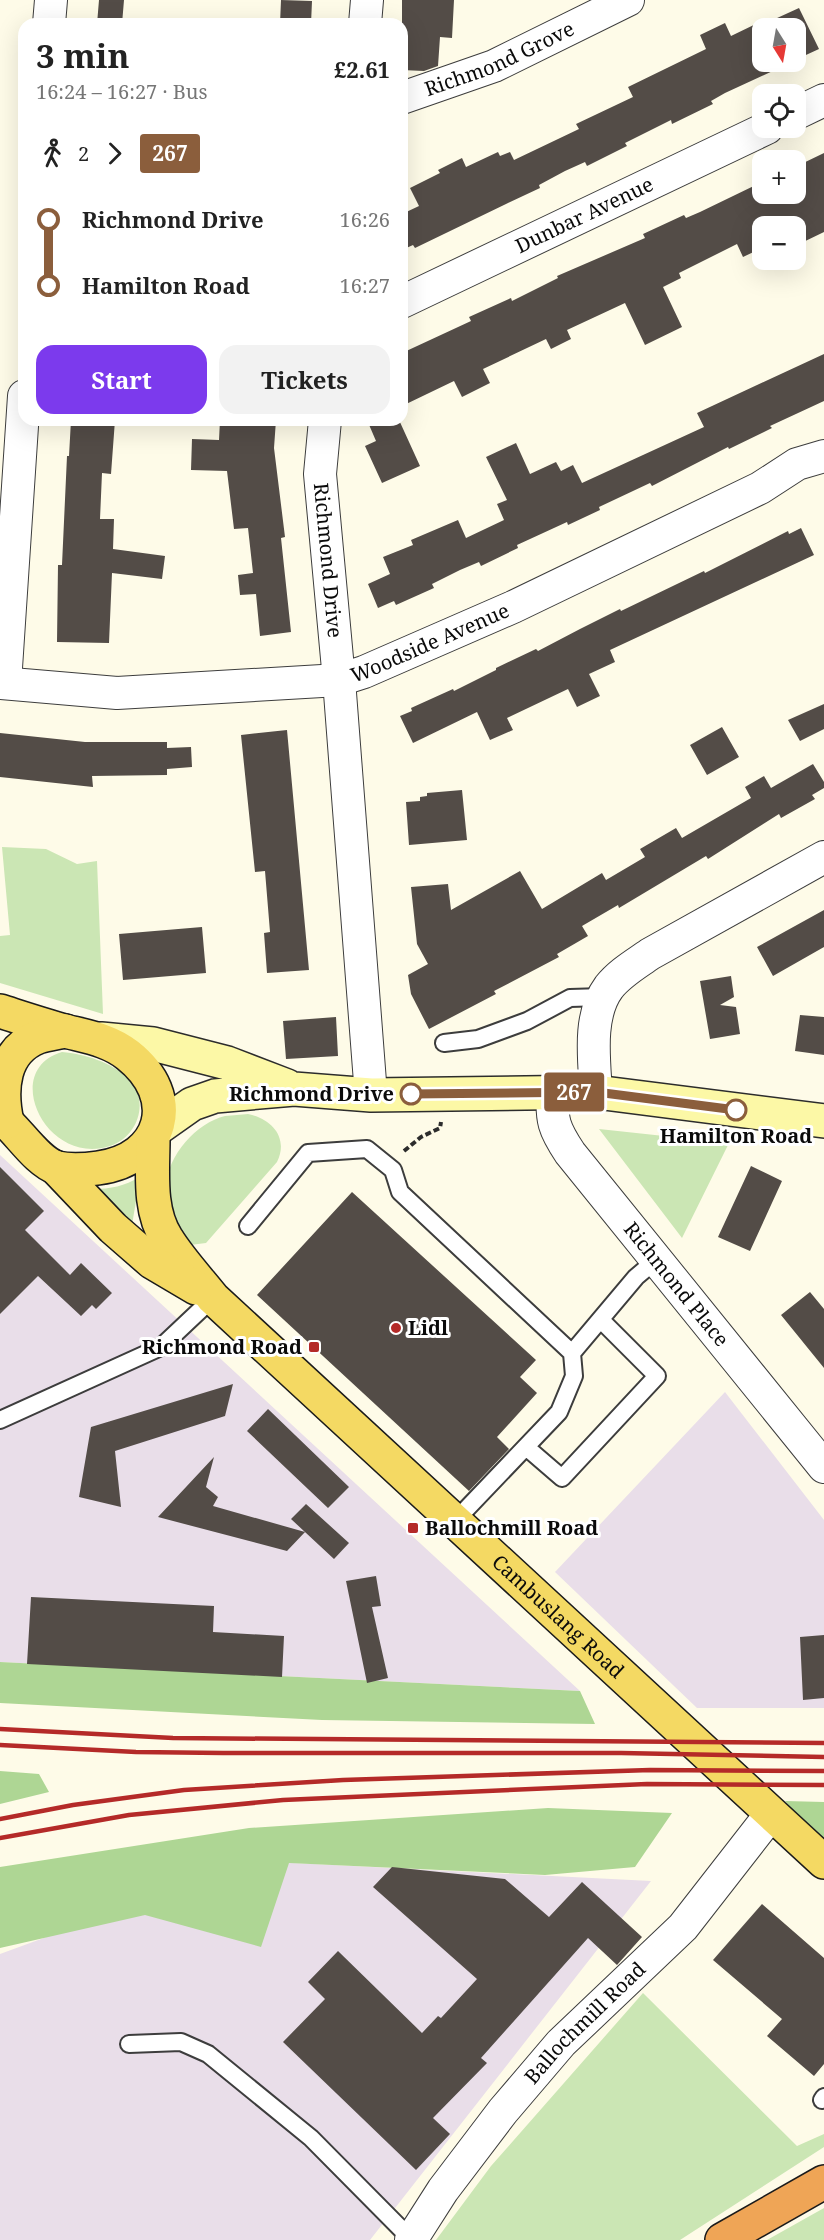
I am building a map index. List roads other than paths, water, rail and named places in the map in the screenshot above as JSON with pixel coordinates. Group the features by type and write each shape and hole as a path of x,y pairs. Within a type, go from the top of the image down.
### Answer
{"highway":[{"path":"722,2240 824,2182"}],"main road":[{"path":"0,1011 65,1031 101,1039 153,1044 227,1063 294,1089"},
{"path":"65,1031 37,1037 17,1052 5,1075 2,1092 4,1119 38,1155 55,1167 112,1228 152,1262 213,1298"},
{"path":"101,1039 128,1054 152,1083 159,1110 155,1133 153,1194 157,1216 166,1238 213,1298"},
{"path":"55,1167 79,1171 121,1164 135,1155 155,1133 192,1104 215,1096 294,1089 371,1095 596,1092 824,1121"},
{"name":"Cambuslang Road","path":"213,1298 824,1862"}],"street":[{"path":"50,18 51,0"},
{"path":"366,18 368,0"},
{"name":"Richmond Grove","path":"408,96 494,66 628,0"},
{"path":"806,109 824,100"},
{"name":"Dunbar Avenue","path":"408,299 752,135"},
{"path":"2,683 22,426"},
{"name":"Richmond Drive","path":"324,426 320,474 339,680 371,1095"},
{"name":"Woodside Avenue","path":"2,683 117,693 339,680 364,672 513,607 760,488 797,464 824,456"},
{"path":"596,1092 593,1044 603,997 610,985 623,972 650,954 824,857"},
{"name":"Richmond Place","path":"553,1092 551,1115 556,1132 570,1153 824,1467"},
{"name":"Ballochmill Road","path":"411,2239 443,2190 509,2103 561,2043 683,1927 771,1814"}],"lane":[{"path":"444,1043 478,1039 527,1021 570,998 603,997"},
{"path":"248,1226 308,1153 367,1149 393,1170 400,1192 573,1353"},
{"path":"455,1521 559,1412 574,1376 573,1353 636,1277 656,1260"},
{"path":"0,1420 161,1347 213,1298"},
{"path":"526,1447 562,1478 657,1376 601,1320"},
{"path":"129,2044 181,2042 208,2054 311,2138 411,2239"}],"railway":[{"path":"0,1729 173,1738 824,1743"},
{"path":"0,1745 136,1752 621,1753 824,1757"},
{"path":"0,1819 73,1805 184,1790 343,1780 650,1770 824,1771"},
{"path":"0,1838 129,1815 283,1800 647,1784 824,1785"}],"place":[{"name":"Richmond Drive","path":"411,1094"},
{"name":"Hamilton Road","path":"736,1110"},
{"name":"Lidl","path":"396,1328"},
{"name":"Richmond Road","path":"314,1347"},
{"name":"Ballochmill Road","path":"413,1528"}]}
